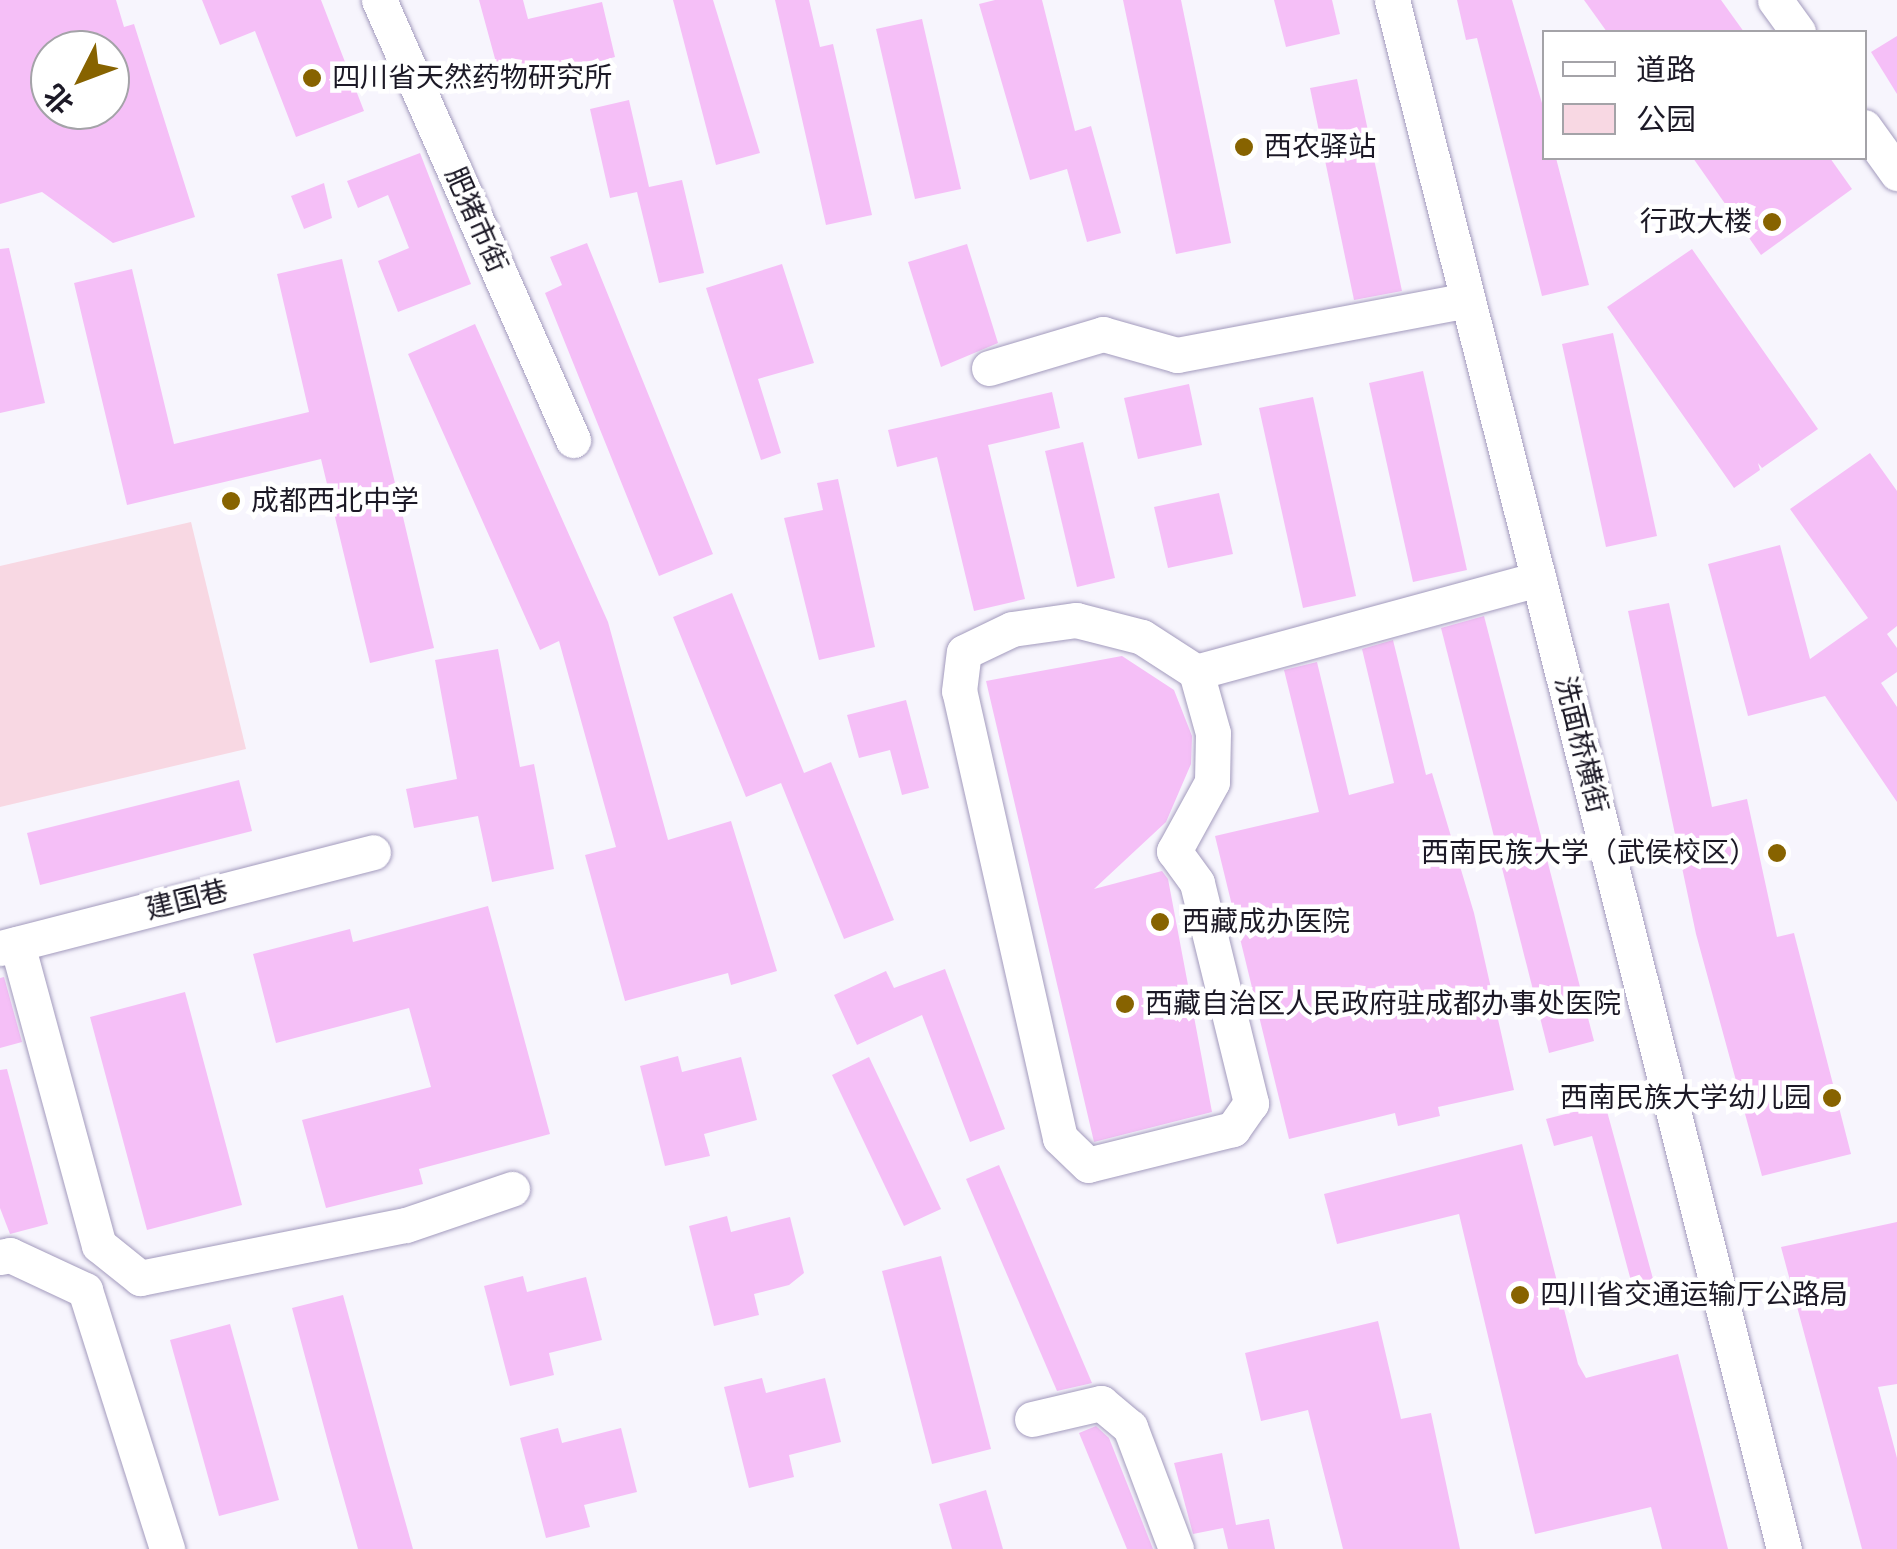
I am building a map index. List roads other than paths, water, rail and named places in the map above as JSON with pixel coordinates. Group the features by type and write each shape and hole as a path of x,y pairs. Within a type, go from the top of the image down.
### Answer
{"street":[{"name":"肥猪市街","path":"379,0 573,440"},
{"name":"洗面桥横街","path":"1392,0 1784,1549"},
{"path":"1775,0 1797,30"},
{"path":"1867,131 1897,173"},
{"path":"988,368 1104,334 1177,355 1468,300"},
{"path":"1196,672 1213,733 1212,782 1174,851 1197,883 1251,1103 1233,1129 1088,1165 1060,1138 959,692 964,652 1012,629 1076,620 1142,638 1196,672 1539,579"},
{"name":"建国巷","path":"8,946 374,852"},
{"path":"8,946 99,1244 140,1278 406,1225 512,1188"},
{"path":"0,1257 10,1255 85,1290 168,1549"},
{"path":"1032,1419 1100,1403 1130,1427 1176,1549"}],"place":[{"name":"四川省天然药物研究所","path":"312,78"},
{"name":"西农驿站","path":"1244,147"},
{"name":"行政大楼","path":"1772,222"},
{"name":"成都西北中学","path":"231,501"},
{"name":"西南民族大学（武侯校区）","path":"1777,853"},
{"name":"西藏成办医院","path":"1160,922"},
{"name":"西藏自治区人民政府驻成都办事处医院","path":"1125,1004"},
{"name":"西南民族大学幼儿园","path":"1832,1098"},
{"name":"四川省交通运输厅公路局","path":"1520,1295"}]}
